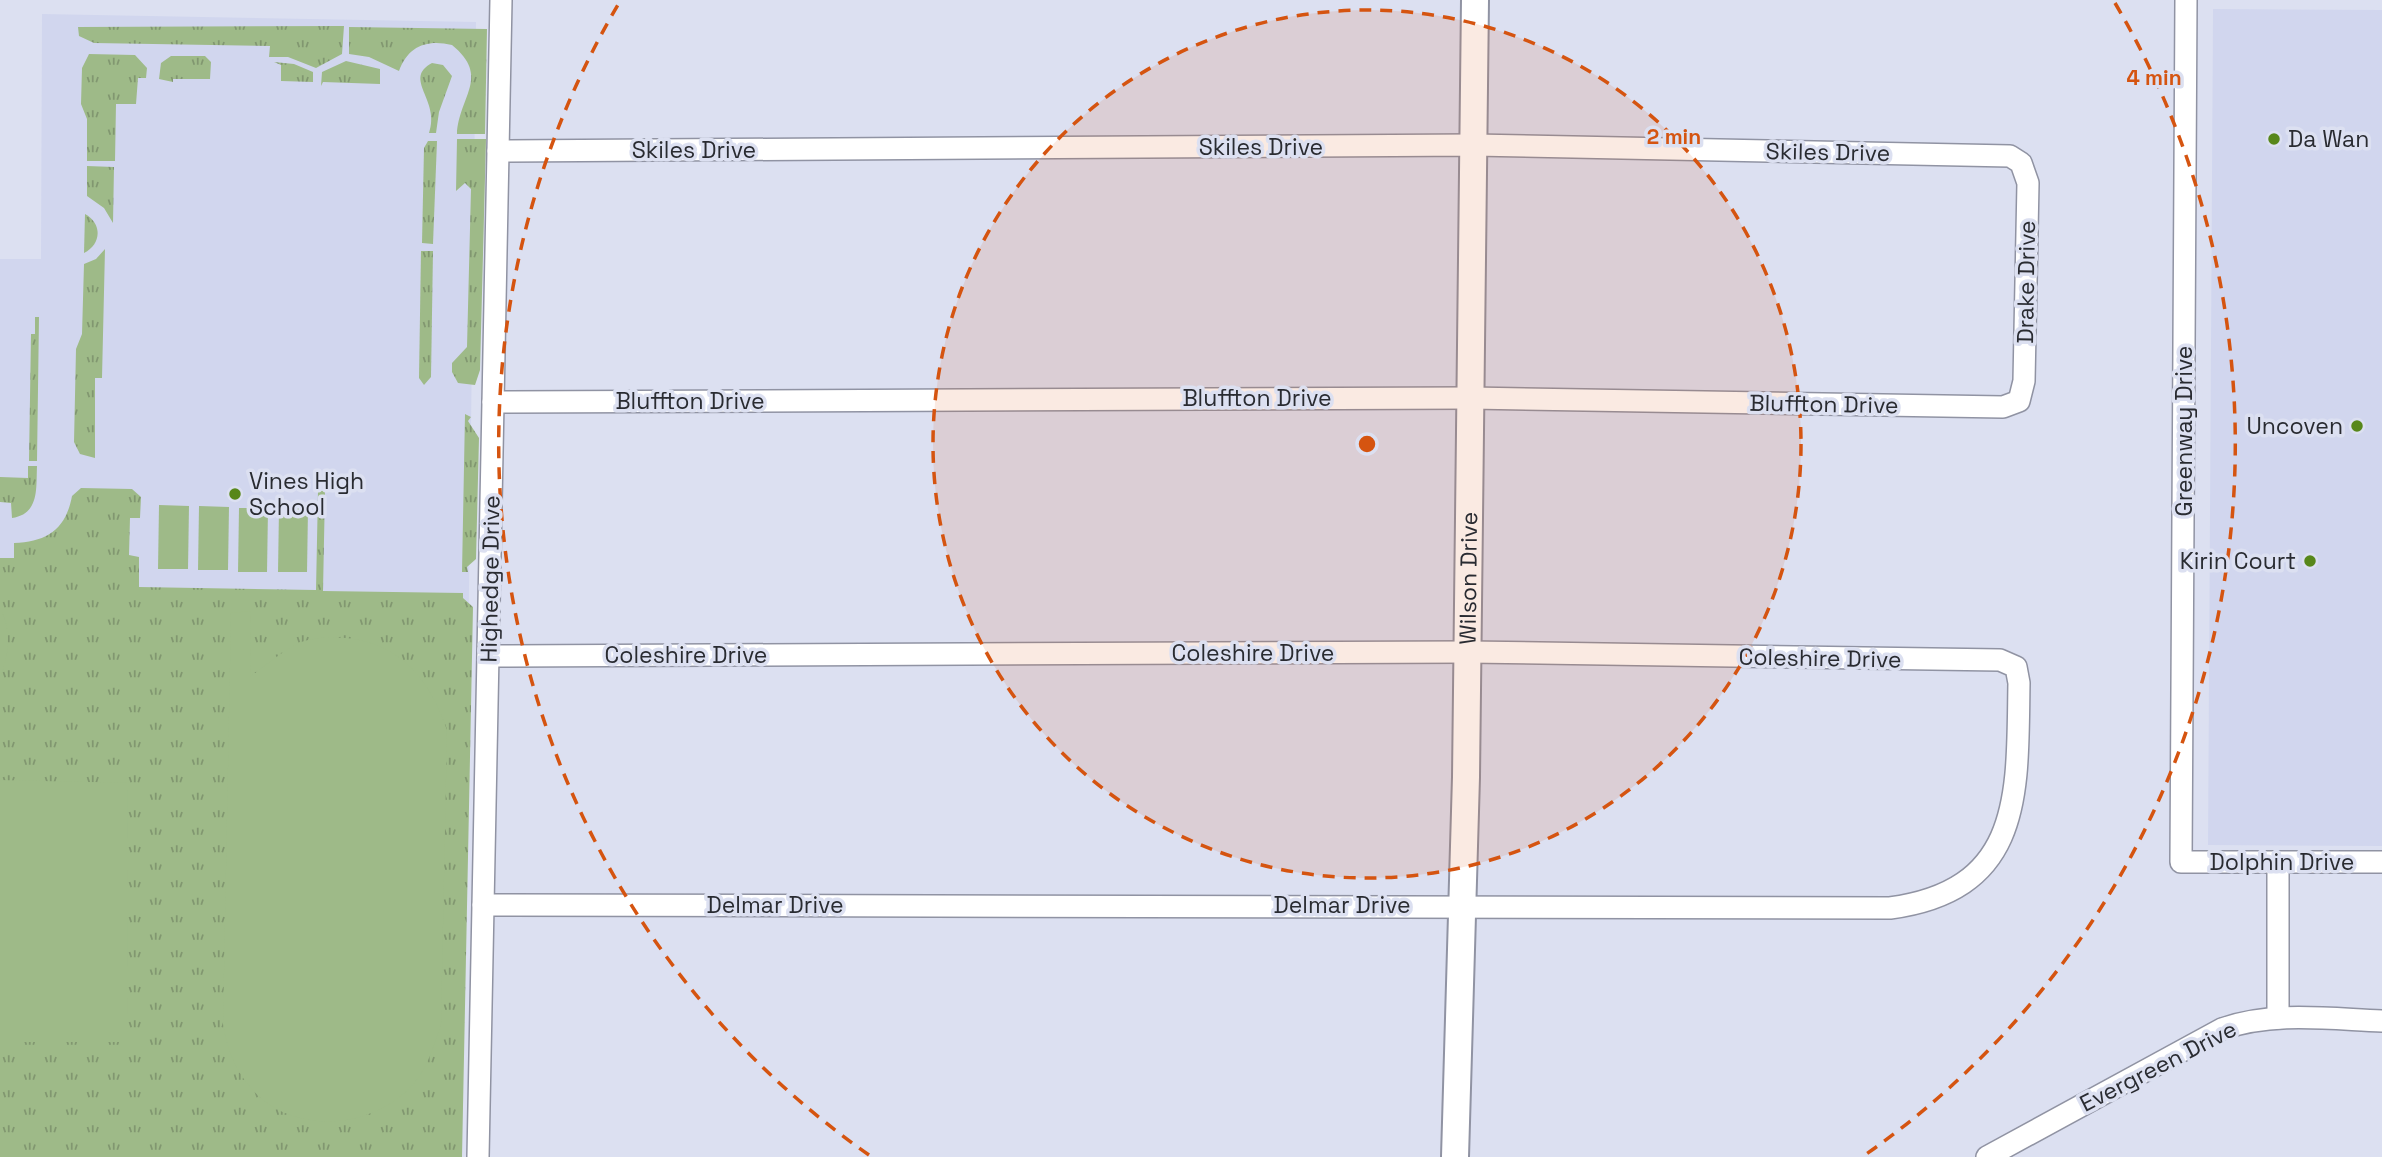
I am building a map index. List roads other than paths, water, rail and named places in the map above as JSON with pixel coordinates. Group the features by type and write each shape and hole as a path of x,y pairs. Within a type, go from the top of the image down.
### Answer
{"street":[{"name":"Highedge Drive","path":"478,1157 501,0"},
{"name":"Wilson Drive","path":"1455,1157 1468,652 1475,0"},
{"name":"Greenway Drive","path":"2181,862 2186,0"},
{"name":"Skiles Drive","path":"498,151 1474,145 1997,155 2010,156 2021,163"},
{"name":"Drake Drive","path":"2019,401 2024,381 2028,183 2021,163"},
{"name":"Bluffton Drive","path":"493,402 1471,398 2003,407 2019,401"},
{"name":"Coleshire Drive","path":"488,656 1468,652 2000,660 2016,667"},
{"name":"Delmar Drive","path":"483,905 1890,908 1933,899 1950,891 1981,866 1993,852 2013,808 2017,786 2019,684 2016,667"},
{"name":"Dolphin Drive","path":"2181,862 2382,862"},
{"path":"2277,1018 2278,862"},
{"name":"Evergreen Drive","path":"1987,1157 2222,1029 2242,1022 2277,1018 2382,1021"}],"place":[{"name":"Da Wan","path":"2274,139"},
{"name":"Uncoven","path":"2357,426"},
{"name":"Vines High School","path":"235,494"},
{"name":"Kirin Court","path":"2310,561"}]}
